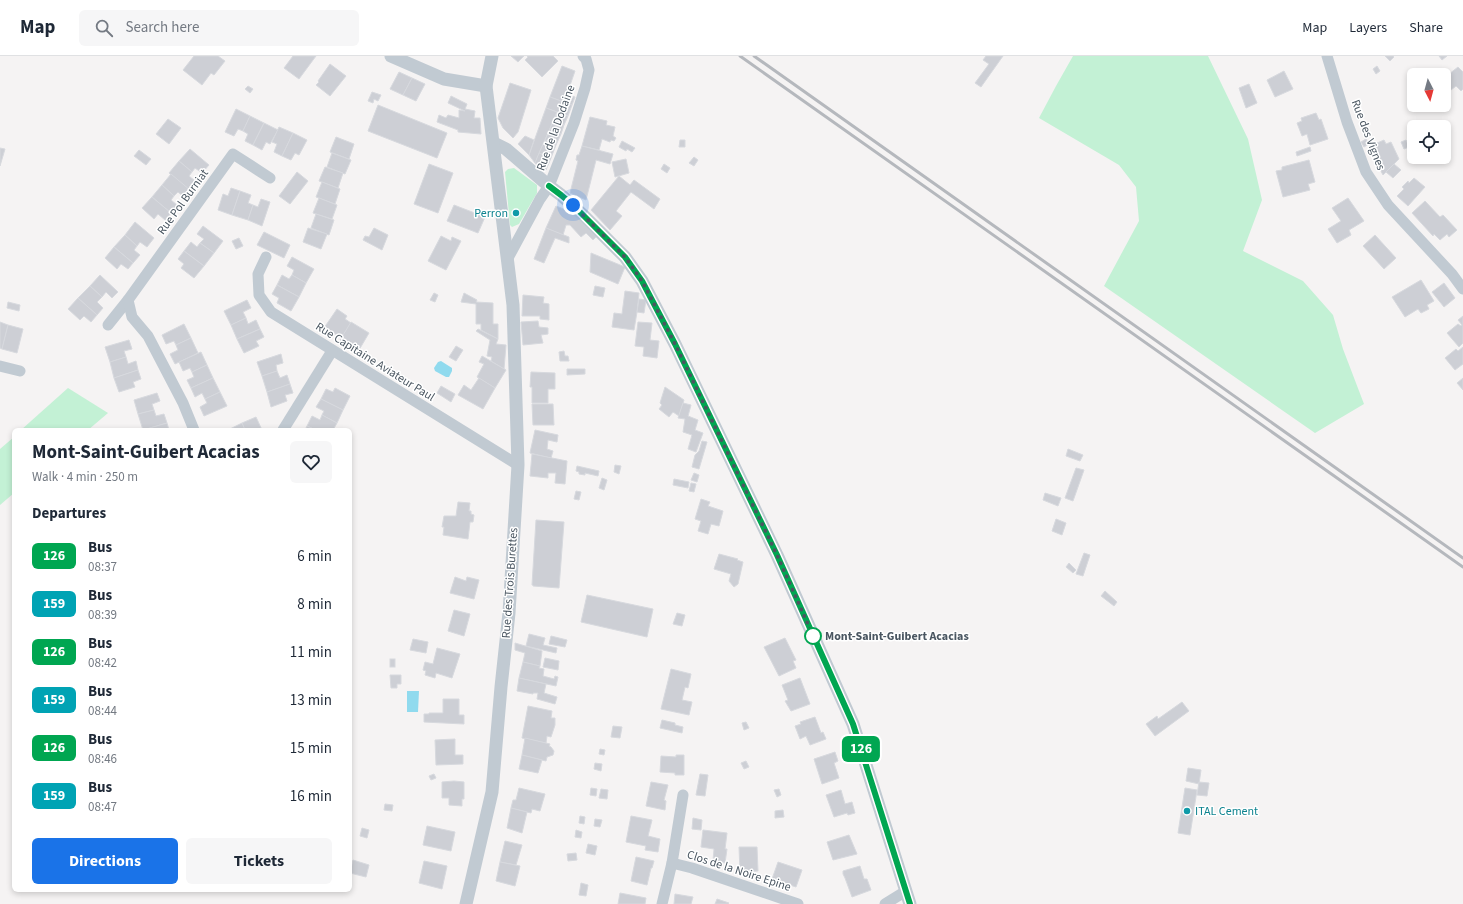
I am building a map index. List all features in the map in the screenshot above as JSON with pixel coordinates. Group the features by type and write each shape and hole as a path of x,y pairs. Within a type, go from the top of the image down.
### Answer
{"street":[{"path":"391,56 444,79 486,86"},
{"name":"Rue des Trois Burettes","path":"466,904 492,792 509,613 518,465 513,304 486,86 492,56"},
{"name":"Rue de la Dodaine","path":"508,260 540,199 549,186 574,123 589,70 586,59 583,56"},
{"name":"Rue des Vignes","path":"1326,56 1347,122 1366,172 1388,205 1452,274 1463,289"},
{"path":"494,143 506,149 573,205 625,257 642,281 675,344 777,555 853,724 910,904"},
{"name":"Rue Pol Burniat","path":"108,325 128,300 233,154 270,178"},
{"name":"Rue Capitaine Aviateur Paul","path":"266,257 258,274 259,295 270,312 518,465"},
{"path":"128,300 132,316 148,336 183,403 193,428"},
{"path":"284,428 332,351"},
{"path":"0,366 20,371"},
{"name":"Clos de la Noire Epine","path":"662,904 672,863 684,795"},
{"name":"Clos de la Noire Epine","path":"672,863 692,868 798,904"},
{"path":"885,904 906,890"}],"green space":[{"path":"1073,56 1208,56 1248,139 1262,200 1243,251 1303,281 1333,315 1343,349 1364,404 1315,433 1104,286 1139,221 1136,187 1119,165 1039,118"},
{"path":"514,168 537,185 537,193 519,224 512,227 510,225 505,172 508,169"},
{"path":"68,388 108,413 90,428 23,428"},
{"path":"12,439 12,495 0,505 0,449"}],"water":[{"path":"441,361 452,368 449,377 435,371 434,368 438,362"},
{"path":"407,691 419,691 418,712 407,712"}],"building":[{"path":"194,56 218,56 225,61 214,75 211,73 202,85 183,70"},
{"path":"293,56 316,56 299,79 284,68"},
{"path":"511,56 524,56 518,62"},
{"path":"527,56 553,56 558,61 542,77 525,60 528,57"},
{"path":"986,56 1003,56 981,87 975,83 989,64 983,60"},
{"path":"1385,56 1393,56 1394,57 1390,61"},
{"path":"1439,56 1447,56 1442,60"},
{"path":"330,64 346,76 330,96 316,85"},
{"path":"562,66 575,71 567,94 575,97 572,105 550,97"},
{"path":"1377,66 1380,71 1376,74 1373,69"},
{"path":"1458,67 1463,72 1463,89 1461,91 1456,86 1451,90 1451,72"},
{"path":"1284,71 1293,89 1275,97 1267,80"},
{"path":"399,72 412,78 403,95 390,89"},
{"path":"412,78 425,84 416,101 403,95"},
{"path":"510,83 531,90 518,132 513,138 503,128 498,118"},
{"path":"1249,84 1257,103 1246,108 1239,88"},
{"path":"248,86 253,89 250,93 245,89"},
{"path":"372,92 381,95 378,101 374,99 373,103 368,101"},
{"path":"451,96 467,104 465,109 475,111 474,118 480,118 481,134 458,132 458,130 437,122 439,115 446,118 448,115 459,118 459,110 465,111 448,103"},
{"path":"550,97 572,105 568,116 546,108"},
{"path":"378,105 447,133 437,158 368,131"},
{"path":"546,108 557,112 535,163 529,155"},
{"path":"236,109 250,116 243,131 238,129 234,136 225,132"},
{"path":"557,112 568,116 564,125 553,121"},
{"path":"1316,113 1319,120 1321,119 1328,139 1310,145 1307,134 1302,136 1297,123 1302,121 1301,118"},
{"path":"250,116 264,123 253,145 245,141 248,134 243,131"},
{"path":"590,117 607,121 606,125 615,127 613,136 616,138 614,141 611,140 610,142 602,139 599,150 582,146"},
{"path":"168,119 181,128 169,144 156,134"},
{"path":"553,121 564,125 561,134 550,129"},
{"path":"264,123 278,130 270,144 266,142 262,150 253,145"},
{"path":"279,127 293,133 282,156 274,152 277,144 272,142"},
{"path":"550,129 561,134 556,145 545,140"},
{"path":"293,133 307,140 299,155 295,153 291,160 282,156"},
{"path":"525,136 534,140 529,155 518,144"},
{"path":"336,137 354,144 349,159 330,152"},
{"path":"1366,139 1369,144 1364,147 1361,142"},
{"path":"545,140 556,145 551,158 539,153"},
{"path":"680,140 685,140 685,147 679,147"},
{"path":"1384,140 1386,144 1391,142 1399,159 1383,175 1368,147"},
{"path":"1406,140 1407,148 1404,149 1401,142"},
{"path":"622,141 635,148 632,152 627,149 626,151 619,147"},
{"path":"582,146 613,154 610,164 596,160 586,200 570,193 578,161 576,160 577,155 579,155"},
{"path":"1310,147 1311,151 1297,156 1296,152"},
{"path":"0,148 5,149 0,166"},
{"path":"190,149 209,165 202,173 195,168 192,172 179,161"},
{"path":"139,150 151,159 146,165 134,156"},
{"path":"332,153 351,160 345,174 327,167"},
{"path":"539,153 551,158 546,170 542,171 535,163"},
{"path":"694,157 698,160 694,166 689,163"},
{"path":"626,159 629,173 615,177 612,162"},
{"path":"1309,160 1315,182 1308,184 1310,190 1283,197 1276,171 1282,170 1282,167"},
{"path":"179,161 192,172 189,176 195,181 188,189 169,173"},
{"path":"429,164 453,173 438,213 414,204"},
{"path":"664,164 670,168 667,173 661,169"},
{"path":"1394,164 1401,170 1393,178 1386,172"},
{"path":"325,167 343,173 338,188 319,181"},
{"path":"297,172 308,181 290,204 279,196"},
{"path":"171,174 190,190 184,197 178,192 174,196 162,185"},
{"path":"619,176 630,185 634,180 660,199 654,209 631,192 616,211 622,216 610,230 591,210"},
{"path":"1414,178 1425,187 1408,206 1397,196 1404,189 1402,187"},
{"path":"322,182 340,189 335,204 316,197"},
{"path":"162,185 174,196 171,200 177,205 171,213 152,197"},
{"path":"231,188 240,191 232,215 218,210 223,194 228,196"},
{"path":"240,191 251,195 248,203 253,205 248,220 232,215"},
{"path":"152,197 171,213 165,220 158,214 154,219 142,208"},
{"path":"319,198 337,205 332,219 313,213"},
{"path":"1348,198 1364,221 1349,230 1351,235 1337,243 1328,229 1341,221 1332,208"},
{"path":"261,199 270,202 262,226 248,220 253,205 258,207"},
{"path":"1425,201 1440,217 1443,215 1457,230 1449,237 1447,234 1440,240 1434,234 1433,236 1412,213"},
{"path":"454,205 485,217 478,233 447,221"},
{"path":"556,206 574,213 574,215 596,237 593,240 586,233 581,237 570,225 566,225 563,235 546,228"},
{"path":"316,214 334,220 329,235 311,228"},
{"path":"135,222 154,238 147,247 140,242 137,246 125,235"},
{"path":"203,226 223,241 214,253 200,243 204,239 197,234"},
{"path":"308,228 327,234 321,249 303,242"},
{"path":"374,228 388,235 382,250 363,240 365,236 369,237"},
{"path":"546,228 569,237 569,243 555,238 544,263 534,259"},
{"path":"264,232 290,245 284,258 257,245"},
{"path":"125,235 137,246 134,250 140,255 133,263 114,247"},
{"path":"1375,235 1396,258 1384,269 1363,246"},
{"path":"441,236 451,241 452,237 461,241 446,270 428,261"},
{"path":"239,238 243,246 236,249 232,241"},
{"path":"191,242 197,247 200,243 214,253 204,266 184,251"},
{"path":"114,247 133,263 128,269 121,264 117,269 105,258"},
{"path":"184,251 204,266 194,278 181,268 184,264 178,259"},
{"path":"591,253 625,267 618,284 590,272"},
{"path":"292,257 314,269 306,283 292,275 294,270 287,266"},
{"path":"100,275 118,292 112,298 106,292 102,297 90,286"},
{"path":"282,275 289,279 292,275 306,283 299,297 277,285"},
{"path":"1421,280 1434,301 1427,305 1429,309 1421,313 1418,309 1405,317 1392,297"},
{"path":"1444,283 1455,298 1444,307 1432,292"},
{"path":"277,285 299,297 291,311 277,303 279,298 272,294"},
{"path":"90,286 102,297 97,302 103,308 97,315 78,298"},
{"path":"595,286 605,288 603,297 593,295"},
{"path":"625,291 639,293 634,330 612,327 614,313 622,314"},
{"path":"434,293 438,295 435,302 430,300"},
{"path":"464,293 477,300 476,302 493,303 493,324 498,324 498,339 481,330 481,324 476,324 476,304 461,302"},
{"path":"523,295 544,297 543,303 549,304 549,320 540,319 540,316 522,316"},
{"path":"78,298 97,315 91,322 84,316 80,320 68,309"},
{"path":"639,299 646,300 644,313 637,312"},
{"path":"247,300 251,308 243,312 246,318 231,325 224,311"},
{"path":"8,302 20,305 19,311 7,308"},
{"path":"337,309 347,316 345,319 351,323 342,338 324,328"},
{"path":"1463,316 1463,343 1459,347 1447,333 1458,324 1461,326 1462,325 1458,320"},
{"path":"246,318 248,324 256,320 260,329 237,339 231,325"},
{"path":"538,321 539,327 548,328 548,334 541,335 543,343 523,345 521,322"},
{"path":"0,322 8,325 2,349 0,348"},
{"path":"351,322 369,333 359,350 348,342 347,344 340,340"},
{"path":"638,322 652,323 650,340 659,341 657,358 643,356 644,347 635,346"},
{"path":"184,324 191,338 176,345 174,341 166,344 162,335"},
{"path":"8,325 23,329 17,353 2,349"},
{"path":"260,329 264,337 256,341 259,346 244,353 237,339"},
{"path":"478,329 498,339 496,344 506,345 504,369 491,361 492,357 487,356 490,340 476,331"},
{"path":"191,338 198,353 175,364 170,354 178,350 176,345"},
{"path":"129,340 132,349 124,351 126,357 110,362 105,347"},
{"path":"456,346 463,350 456,361 449,357"},
{"path":"1463,347 1463,364 1455,370 1445,358 1456,349 1458,351"},
{"path":"564,351 565,356 568,356 569,361 560,361 559,352"},
{"path":"201,352 207,365 192,372 190,368 183,371 179,362"},
{"path":"281,354 283,363 276,365 277,371 262,376 257,362"},
{"path":"482,356 506,370 495,388 477,377 484,364 479,362"},
{"path":"126,357 128,364 136,361 138,370 114,378 110,362"},
{"path":"207,365 213,378 191,388 187,380 194,377 192,372"},
{"path":"567,369 585,369 585,374 567,375"},
{"path":"138,370 141,379 133,382 135,387 119,392 114,378"},
{"path":"277,371 280,378 287,375 290,384 267,392 262,376"},
{"path":"531,372 555,373 555,389 548,389 548,403 532,403 532,387 530,387"},
{"path":"213,378 220,392 205,399 202,393 195,397 191,388"},
{"path":"479,378 495,388 483,409 458,395 464,385 471,390"},
{"path":"1463,378 1463,390 1457,383"},
{"path":"290,384 293,393 285,395 287,401 271,407 267,392"},
{"path":"441,386 455,394 451,402 437,393"},
{"path":"665,387 684,400 679,416 673,412 669,417 659,409 662,405 660,403"},
{"path":"335,388 350,396 343,410 321,399 326,389 333,392"},
{"path":"220,392 227,406 204,416 200,407 207,403 205,399"},
{"path":"157,393 160,401 152,404 154,410 138,414 134,400"},
{"path":"321,399 343,410 337,423 322,415 324,411 316,407"},
{"path":"683,403 691,405 688,416 698,420 695,430 703,433 696,452 688,449 692,435 683,432 685,419 678,418"},
{"path":"532,404 553,404 554,425 533,425"},
{"path":"154,410 156,416 164,414 167,423 150,428 142,428 138,414"},
{"path":"322,415 337,423 334,428 312,428 307,426 312,416 320,420"},
{"path":"256,417 261,428 244,428 242,423"},
{"path":"167,423 168,428 150,428"},
{"path":"242,423 244,428 232,428"},
{"path":"535,430 558,435 557,442 548,440 547,449 553,451 551,458 530,453"},
{"path":"702,441 707,442 699,469 692,467 695,455 699,451"},
{"path":"1068,449 1083,455 1080,461 1066,456"},
{"path":"532,454 567,461 565,484 555,483 556,473 548,473 548,478 530,476"},
{"path":"615,465 621,466 619,474 614,472"},
{"path":"577,466 599,471 598,476 585,473 585,475 579,474 579,472 576,471"},
{"path":"1076,468 1084,470 1073,501 1065,498"},
{"path":"694,473 699,475 697,482 691,480"},
{"path":"602,478 607,480 604,490 599,488"},
{"path":"674,479 689,482 688,488 673,485"},
{"path":"691,483 696,484 694,492 689,491"},
{"path":"576,491 581,492 579,500 574,499"},
{"path":"1045,493 1061,498 1058,506 1043,500"},
{"path":"701,499 710,502 708,506 723,511 719,526 711,524 708,534 698,531 701,521 695,519"},
{"path":"458,502 470,503 469,511 471,511 471,514 474,515 473,522 470,522 468,539 443,535 444,527 442,527 444,516 456,516"},
{"path":"1056,519 1066,523 1062,535 1052,531"},
{"path":"536,520 564,522 559,588 532,585"},
{"path":"1084,553 1090,555 1083,576 1076,574"},
{"path":"719,554 738,559 737,560 743,562 738,584 734,587 729,581 731,574 714,569"},
{"path":"1069,563 1076,570 1073,573 1066,567"},
{"path":"455,577 466,581 467,577 479,580 474,599 450,593"},
{"path":"1105,591 1117,602 1114,606 1101,596"},
{"path":"587,595 653,609 647,637 581,622"},
{"path":"454,610 470,614 464,636 448,631"},
{"path":"677,613 685,615 682,626 673,624"},
{"path":"529,634 545,638 543,645 557,648 556,653 526,646"},
{"path":"551,636 567,640 565,647 549,644"},
{"path":"785,638 796,660 793,661 796,668 779,676 764,647"},
{"path":"413,639 428,642 426,653 410,650"},
{"path":"515,643 542,651 540,666 523,662 525,653 515,650"},
{"path":"437,648 460,654 452,678 436,673 435,678 425,675 426,671 423,670 425,662 433,664"},
{"path":"545,658 559,661 558,670 543,667"},
{"path":"390,659 395,659 395,667 390,667"},
{"path":"523,662 540,666 539,668 544,669 543,676 554,679 555,676 558,677 556,686 519,678"},
{"path":"671,669 691,674 688,688 685,687 682,700 692,702 689,715 661,709"},
{"path":"390,675 401,675 401,684 397,684 397,688 391,688"},
{"path":"519,678 546,684 544,693 557,697 555,704 537,699 538,693 533,694 517,691"},
{"path":"800,678 810,704 791,711 785,701 788,700 782,685"},
{"path":"443,699 459,699 459,715 464,715 464,724 424,722 424,714 443,713"},
{"path":"1182,702 1189,711 1155,736 1146,724 1157,716 1158,719"},
{"path":"528,706 552,711 551,718 555,718 555,725 551,737 547,736 546,743 522,738"},
{"path":"815,717 821,733 823,732 826,739 810,745 806,736 800,739 795,726 801,724 800,722"},
{"path":"662,720 675,723 675,725 683,727 682,733 660,728"},
{"path":"746,722 749,728 744,730 742,723"},
{"path":"613,726 622,727 620,738 611,737"},
{"path":"525,738 550,744 549,746 554,751 553,755 547,757 546,761 522,755"},
{"path":"455,739 455,755 463,755 463,764 436,765 435,740"},
{"path":"600,749 605,750 604,755 599,754"},
{"path":"835,752 838,761 834,763 839,778 822,784 814,759"},
{"path":"522,755 542,760 538,773 519,769"},
{"path":"676,755 684,755 684,775 660,772 661,756 676,757"},
{"path":"746,761 749,767 744,769 741,763"},
{"path":"595,763 602,764 601,771 594,769"},
{"path":"1188,768 1201,770 1199,784 1186,781"},
{"path":"434,774 436,778 431,780 429,776"},
{"path":"700,774 708,775 705,796 696,795"},
{"path":"442,782 464,782 464,799 462,799 462,806 449,805 449,798 442,798"},
{"path":"651,782 668,785 664,800 666,801 665,810 646,806"},
{"path":"1199,782 1209,783 1207,796 1197,795"},
{"path":"519,788 545,794 540,811 532,809 531,813 511,808 513,800 516,800"},
{"path":"591,788 597,789 596,796 590,795"},
{"name":"ITAL Cement","path":"1185,788 1197,790 1190,835 1178,833"},
{"path":"601,789 608,790 607,799 599,798"},
{"path":"779,789 781,795 777,797 774,790"},
{"path":"841,790 845,804 852,802 855,813 848,815 847,813 834,817 826,795"},
{"path":"385,804 393,805 392,811 384,810"},
{"path":"511,808 527,812 522,833 507,828"},
{"path":"783,810 784,817 775,818 775,811"},
{"path":"580,816 585,817 584,824 579,823"},
{"path":"631,816 652,820 648,836 660,839 658,852 645,850 646,846 626,842"},
{"path":"693,818 702,820 701,830 692,829"},
{"path":"595,819 602,820 600,827 594,826"},
{"path":"427,826 455,832 451,851 423,845"},
{"path":"362,828 369,830 367,838 360,836"},
{"path":"576,830 582,832 581,838 575,837"},
{"path":"703,830 727,833 725,863 713,861 714,849 701,847"},
{"path":"849,835 857,854 833,860 827,842"},
{"path":"505,841 522,845 516,865 500,862"},
{"path":"588,844 597,846 595,855 586,853"},
{"path":"739,847 757,847 758,871 740,872"},
{"path":"576,853 577,860 568,861 567,854"},
{"path":"636,857 654,861 647,885 631,881"},
{"path":"353,860 369,865 366,877 352,874"},
{"path":"424,861 447,866 442,889 419,883"},
{"path":"500,862 520,866 515,886 496,881"},
{"path":"778,862 802,870 796,887 781,882 780,885 771,882"},
{"path":"860,866 864,879 867,879 871,890 852,897 843,871"},
{"path":"581,883 588,885 586,896 579,895"},
{"path":"620,893 646,898 645,904 618,904"},
{"path":"675,894 693,897 691,904 674,904"},
{"path":"717,899 729,903 715,904"}],"railway":[{"path":"740,56 1463,567"},
{"path":"754,56 1463,558"}],"bus line":[{"name":"126","path":"549,186 573,205 625,257 642,281 675,344 777,555 853,724 910,904"}],"place":[{"name":"Perron","path":"516,213"},
{"name":"Mont-Saint-Guibert Acacias","path":"813,636"},
{"name":"ITAL Cement","path":"1187,811"}],"route":[{"path":"573,205 625,257 642,281 675,344 777,555 815,640 813,636"}]}
